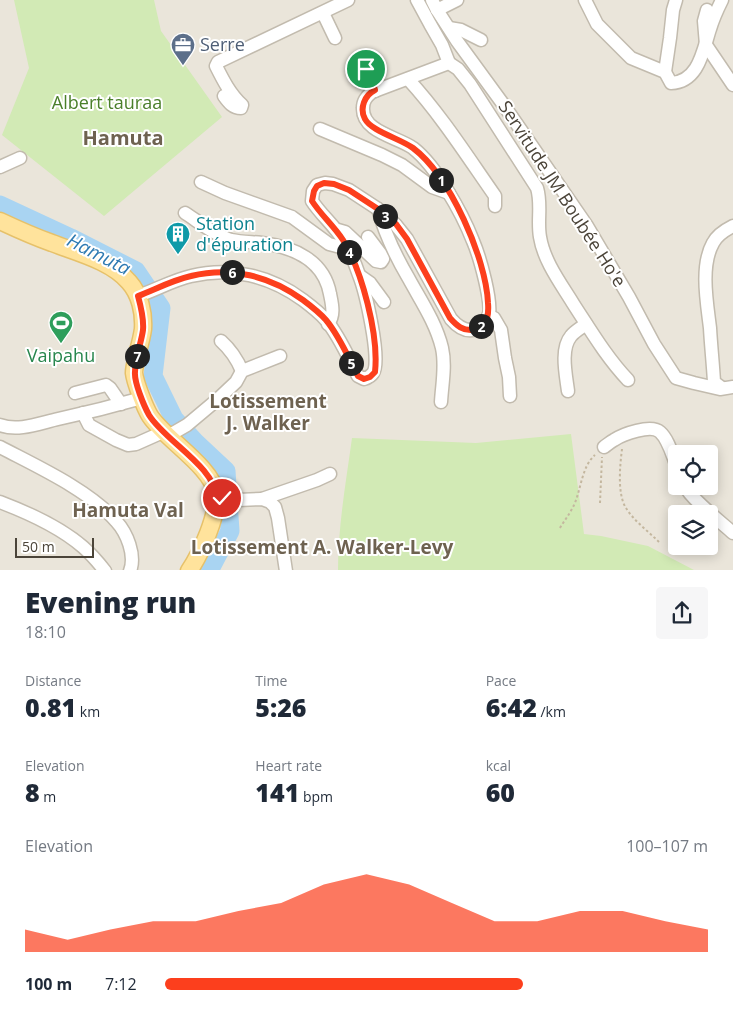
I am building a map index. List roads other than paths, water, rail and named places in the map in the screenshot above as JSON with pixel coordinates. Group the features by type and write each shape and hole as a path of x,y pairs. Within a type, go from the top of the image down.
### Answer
{"main road":[{"path":"0,221 100,262 120,273 141,295 143,328 134,373 142,398 150,416 208,475 219,498 206,539 189,570"}],"street":[{"path":"224,96 236,108 241,108 242,105 218,77 216,66 218,62 348,0"},
{"path":"418,0 442,45 449,63 458,69 470,84 537,188 540,197 540,238 544,250 557,276 586,324 616,368 628,380"},
{"name":"Servitude JM Boubée Ho'e","path":"457,0 434,5 587,226 629,297 660,355 676,378 694,384 728,388"},
{"path":"585,0 597,24 631,58 665,72"},
{"path":"676,0 665,72 671,83 686,79 694,72 722,0"},
{"path":"707,10 704,21 706,45 733,85"},
{"path":"322,13 335,38"},
{"path":"449,28 461,30 481,40"},
{"path":"141,295 172,282 212,272 234,272 256,276 276,283 313,307 338,337 358,376 364,379 370,377 375,372 376,363 371,320 360,276 343,240 312,201 317,186 324,183 334,184 349,190 378,209 396,224 407,239 450,318 458,326 466,330 476,330 482,326 488,318 488,302 481,261 462,216 436,173 414,149 371,126 365,120 363,113 363,105 366,98 375,90 449,63"},
{"path":"362,64 371,77 375,90"},
{"path":"408,79 454,136 495,196 495,206"},
{"path":"320,129 382,155 402,166 432,187 449,193"},
{"path":"0,167 20,158"},
{"path":"201,182 224,193 292,217 329,244 348,249"},
{"path":"378,209 395,253 428,313 442,349 444,366 441,402"},
{"path":"185,212 230,240 271,244 290,248 306,256 317,267 325,279 329,290 332,319 328,324"},
{"path":"728,388 714,382 705,275 712,243 719,234 733,226"},
{"path":"335,229 345,232 376,261 381,262 384,259 368,237"},
{"path":"360,276 370,283 384,302"},
{"path":"488,316 494,318 501,330 509,377 510,396"},
{"path":"568,390 564,352 566,343 571,336 586,324"},
{"path":"221,341 238,360 242,371"},
{"path":"83,413 89,425 128,445 136,444 168,434 187,425 236,382 242,371 280,356"},
{"path":"76,393 106,385 121,404"},
{"path":"0,425 21,427 142,398"},
{"path":"604,447 614,440 648,428 656,429 662,433 668,446"},
{"path":"0,447 50,473 102,507 117,522 129,544 132,566 130,570"},
{"path":"219,498 238,500 262,499 330,474"},
{"path":"692,495 733,533"},
{"path":"262,499 270,502 278,518 286,570"},
{"path":"0,502 43,521 66,535 83,547 105,570"}],"waterway":[{"name":"Hamuta","path":"0,205 136,271 161,308 153,376 174,419 226,471 230,531 210,570"}],"place":[{"name":"Serre","path":"183,66"},
{"name":"Station d'épuration","path":"178,255"},
{"name":"Vaipahu","path":"61,344"}],"district":[{"name":"Hamuta","path":"123,138"},
{"name":"Lotissement J. Walker","path":"268,412"},
{"name":"Hamuta Val","path":"128,510"},
{"name":"Lotissement A. Walker-Levy","path":"322,547"}],"park label":[{"name":"Albert tauraa","path":"107,103"}]}
